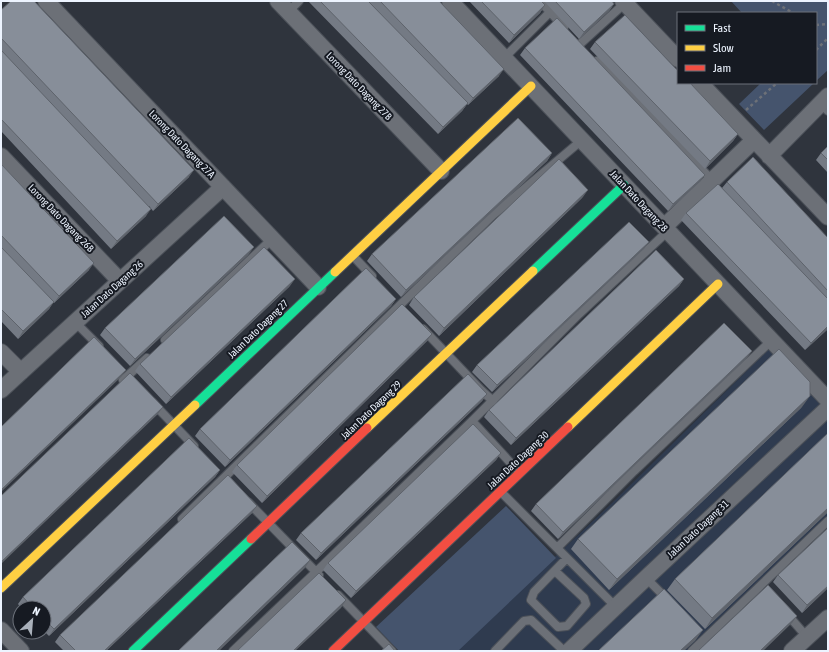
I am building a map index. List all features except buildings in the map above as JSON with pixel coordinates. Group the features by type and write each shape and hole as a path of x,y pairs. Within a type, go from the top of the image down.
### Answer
{"street":[{"name":"Lorong Dato Dagang 27A","path":"46,1 318,288"},
{"name":"Jalan Dato Dagang 28","path":"450,1 828,400"},
{"path":"625,2 677,58"},
{"name":"Lorong Dato Dagang 27B","path":"288,4 441,171"},
{"path":"701,84 828,217"},
{"name":"Jalan Dato Dagang 27","path":"1,588 531,86"},
{"path":"769,156 826,104"},
{"path":"666,229 715,183 754,140"},
{"name":"Lorong Dato Dagang 26B","path":"1,156 120,281"},
{"name":"Jalan Dato Dagang 29","path":"133,651 624,185"},
{"name":"Jalan Dato Dagang 26","path":"1,390 223,187"},
{"name":"Jalan Dato Dagang 30","path":"333,651 718,284"},
{"path":"1,352 21,372"},
{"name":"Jalan Dato Dagang 31","path":"569,651 828,408"},
{"path":"792,651 828,618"},
{"path":"1,630 21,651"}],"lane":[{"path":"540,1 715,183"},
{"path":"581,44 625,2"},
{"path":"504,58 550,12"},
{"path":"174,527 493,215 582,140"},
{"path":"233,651 493,401 666,229"},
{"path":"162,343 272,239"},
{"path":"352,255 379,283"},
{"path":"415,321 493,401"},
{"path":"75,322 106,355"},
{"path":"557,548 634,471 772,340"},
{"path":"116,387 150,354"},
{"path":"148,398 199,451"},
{"path":"472,421 520,473"},
{"path":"500,491 616,607"},
{"path":"241,494 392,651"},
{"path":"692,651 703,636 763,587 828,521"},
{"path":"555,571 584,598 586,604 566,626 558,627 531,600 534,592 567,558"},
{"path":"646,578 671,604"},
{"path":"781,608 807,637"},
{"path":"495,651 524,621 531,620 564,651"}],"path":[{"path":"772,1 791,12"},
{"path":"817,24 828,24"},
{"path":"817,49 828,38"},
{"path":"734,119 777,84"}],"shaded area":[{"path":"731,1 828,1 828,70 817,80 817,12 741,12"},
{"path":"760,84 813,84 764,130 739,104"},
{"path":"770,348 828,409 828,516 689,651 455,651 611,504"},
{"path":"506,506 556,558 458,651 399,651 376,627"}],"traffic: fast":[{"path":"533,271 624,185"},
{"path":"195,405 335,272"},
{"path":"133,651 251,539"}],"traffic: slow":[{"path":"335,272 531,86"},
{"path":"367,428 533,271"},
{"path":"568,427 718,284"},
{"path":"1,588 195,405"}],"traffic: jam":[{"path":"333,651 568,427"},
{"path":"251,539 367,428"}]}
